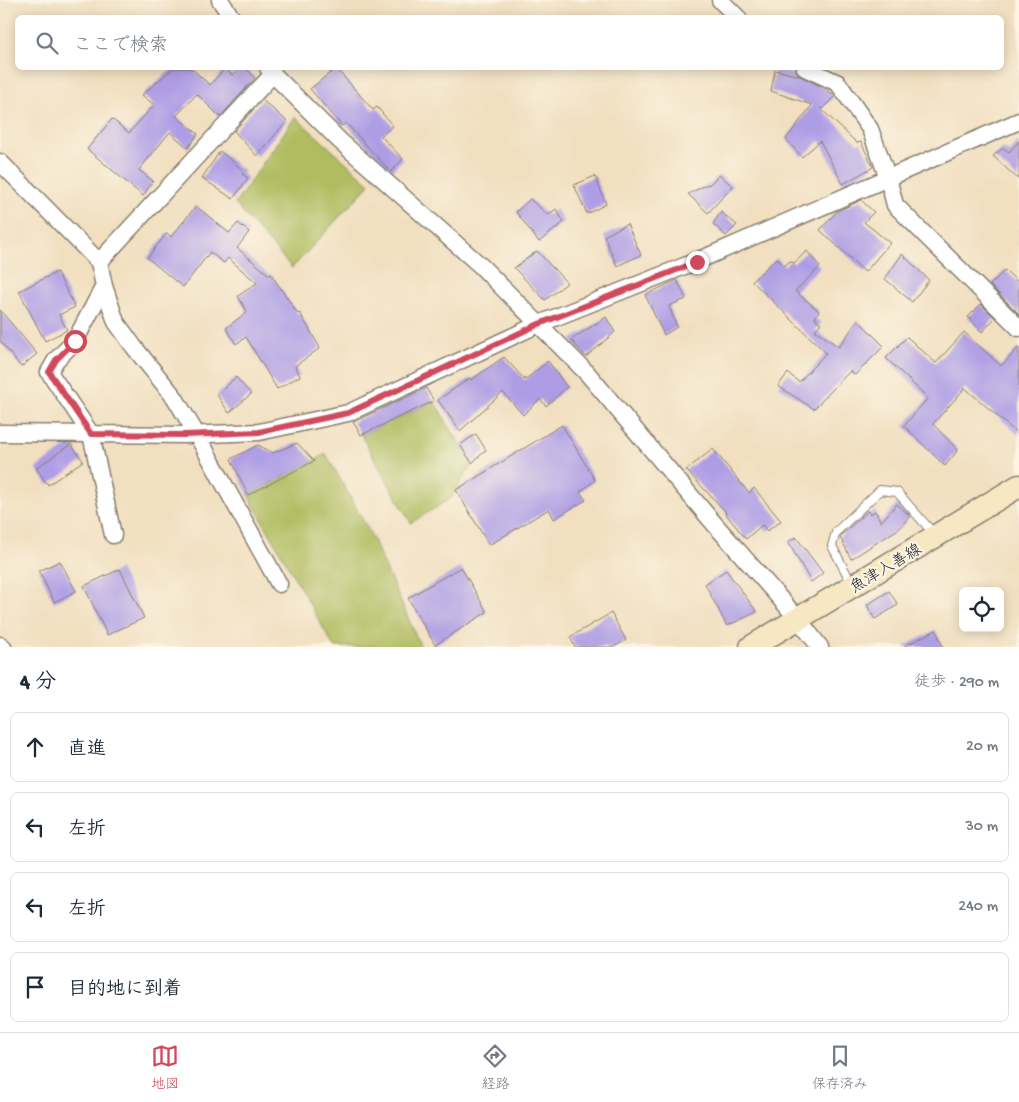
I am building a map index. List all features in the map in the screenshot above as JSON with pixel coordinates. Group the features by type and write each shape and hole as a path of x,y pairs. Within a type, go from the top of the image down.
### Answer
{"main road":[{"name":"魚津入善線","path":"751,647 1019,486"}],"street":[{"path":"220,0 230,15"},
{"path":"720,0 735,15"},
{"path":"809,70 838,83 870,129 888,178 895,205 1019,328"},
{"path":"99,262 271,71 340,141 481,266 587,373 820,647"},
{"path":"0,432 197,435 259,432 348,413 539,324 697,262 1019,121"},
{"path":"0,162 99,262 104,286 116,322 175,398 279,584"},
{"path":"104,286 75,341 56,360 49,372 91,434 113,535"}],"lane":[{"path":"853,586 832,546 836,532 880,490 897,492 936,536"}],"green space":[{"path":"295,117 370,184 292,268 235,204"},
{"path":"434,401 472,464 451,498 411,523 361,435"},
{"path":"326,454 370,533 421,647 334,647 248,495"}],"building":[{"path":"171,70 193,70 210,85 223,70 227,70 232,75 238,70 248,70 255,78 220,117 197,94 176,116 198,134 188,148 170,132 139,170 153,181 143,196 87,149 112,119 129,133 154,105 142,95"},
{"path":"334,70 338,70 373,110 377,107 393,126 381,136 403,159 391,172 346,123 342,126 310,89"},
{"path":"775,70 800,76 834,95 822,109 820,108 857,143 861,142 873,167 843,184 820,141 802,157 786,139 812,105 771,91"},
{"path":"262,100 287,121 257,156 234,131"},
{"path":"1019,141 1019,180 993,156 1003,148 1009,152"},
{"path":"220,151 244,171 242,174 248,178 233,199 202,178"},
{"path":"719,175 733,186 708,213 688,194 709,185"},
{"path":"595,176 606,204 587,214 574,185"},
{"path":"530,199 548,215 556,209 564,222 539,242 516,212"},
{"path":"861,200 874,212 864,222 890,243 865,272 820,230 836,212"},
{"path":"196,206 229,233 238,223 249,232 237,248 269,275 271,274 298,314 300,313 320,348 295,366 300,376 277,389 246,337 236,344 226,328 247,312 238,296 257,283 228,258 224,263 210,252 183,287 147,258 167,233 171,237"},
{"path":"721,212 737,225 726,236 713,224"},
{"path":"627,224 641,255 617,266 604,236"},
{"path":"537,251 567,283 545,300 514,268"},
{"path":"807,251 820,267 795,291 819,311 815,318 821,323 815,330 839,347 858,320 884,346 855,375 850,371 814,409 778,386 788,373 799,382 826,353 752,281 777,258 784,266 790,261 794,263"},
{"path":"902,254 929,280 912,302 885,279"},
{"path":"1005,270 1019,283 1019,314 990,285"},
{"path":"57,272 75,307 59,315 67,330 45,341 19,291"},
{"path":"677,280 686,299 669,306 677,327 664,335 645,295"},
{"path":"981,304 995,318 982,332 968,317"},
{"path":"0,310 37,354 21,367 0,341"},
{"path":"606,317 615,332 586,357 571,340"},
{"path":"964,332 1001,366 1019,347 1019,435 965,388 933,424 958,450 945,466 904,426 928,398 886,358 907,337 936,363"},
{"path":"504,357 525,380 548,361 567,387 546,406 540,399 523,415 503,392 460,431 438,400"},
{"path":"236,377 251,394 229,413 217,395"},
{"path":"426,388 434,401 361,435 353,422"},
{"path":"562,425 595,480 580,492 586,500 554,519 549,509 489,545 456,490"},
{"path":"476,434 486,450 472,463 460,445"},
{"path":"297,443 314,461 248,495 231,459 258,445 273,453"},
{"path":"71,444 83,461 48,485 36,468"},
{"path":"713,449 749,493 754,488 781,521 767,531 762,525 746,539 726,512 686,470"},
{"path":"897,504 910,516 900,528 851,559 840,537 841,535 868,511 870,514 875,511 881,522"},
{"path":"796,537 823,573 811,582 788,542"},
{"path":"60,561 76,591 54,602 39,571"},
{"path":"461,567 487,612 435,645 408,598"},
{"path":"120,569 144,618 107,635 84,586"},
{"path":"726,570 757,612 727,626 705,584"},
{"path":"889,591 898,605 875,619 867,605"},
{"path":"611,613 626,640 614,647 575,647 570,637"},
{"path":"936,630 943,647 903,647"}],"route":[{"path":"75,341 56,360 49,372 91,434 185,435 259,432 348,413 539,324 697,262"}]}
